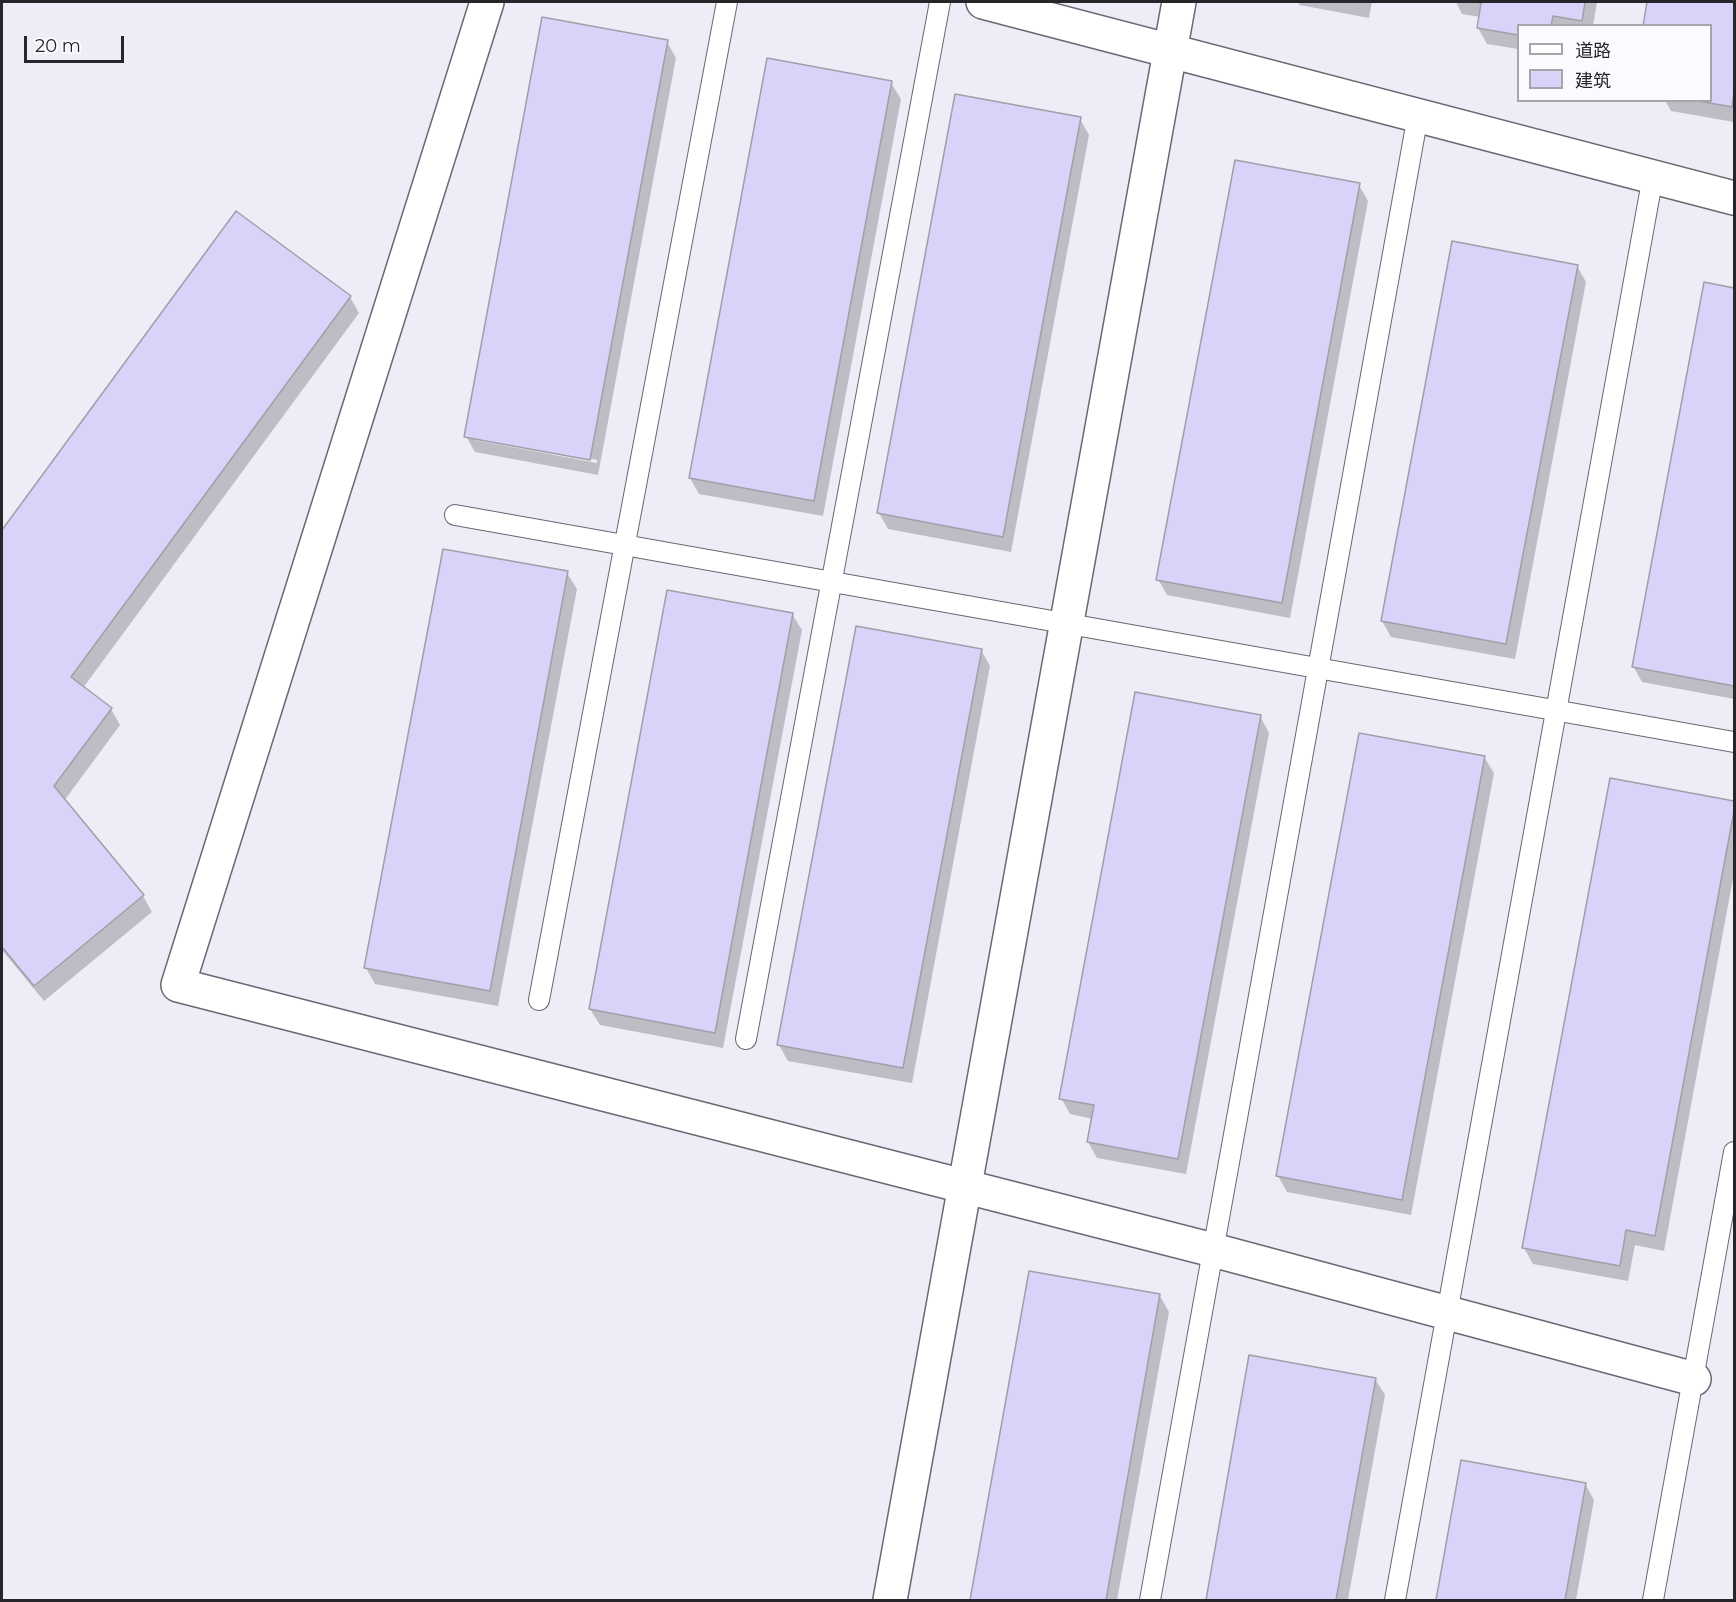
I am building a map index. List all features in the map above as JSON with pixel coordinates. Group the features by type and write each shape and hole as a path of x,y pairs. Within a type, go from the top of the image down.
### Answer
{"street":[{"path":"487,2 178,985 1213,1250 1694,1379"},
{"path":"983,2 1734,198"},
{"path":"890,1600 1179,2"}],"lane":[{"path":"539,1000 727,2"},
{"path":"746,1039 940,2"},
{"path":"1150,1600 1418,115"},
{"path":"1395,1600 1653,176"},
{"path":"455,515 1734,742"},
{"path":"1653,1600 1734,1152"}],"building":[{"path":"1472,2 1585,2 1582,21 1553,16 1551,24 1517,24 1517,35 1477,28 1481,3"},
{"path":"1647,2 1734,2 1732,107 1704,102 1712,102 1712,24 1643,24"},
{"path":"542,17 668,40 590,460 464,437"},
{"path":"767,58 892,81 814,501 689,478"},
{"path":"955,94 1081,117 1003,537 877,513"},
{"path":"1235,160 1360,183 1282,603 1156,580"},
{"path":"236,211 351,296 71,677 112,708 54,786 144,895 34,986 2,947 2,530"},
{"path":"1452,241 1578,265 1506,644 1381,621"},
{"path":"1704,282 1734,288 1734,686 1632,667"},
{"path":"443,549 568,571 490,991 364,968"},
{"path":"667,590 793,613 715,1033 589,1009"},
{"path":"856,626 982,649 903,1068 777,1045"},
{"path":"1135,692 1261,715 1178,1159 1087,1142 1094,1105 1059,1099"},
{"path":"1359,733 1485,756 1402,1200 1276,1176"},
{"path":"1610,778 1734,801 1655,1236 1626,1230 1620,1266 1522,1248"},
{"path":"1029,1271 1160,1294 1106,1600 970,1600"},
{"path":"1249,1355 1376,1378 1336,1600 1206,1600"},
{"path":"1461,1460 1586,1483 1565,1600 1436,1600"}]}
